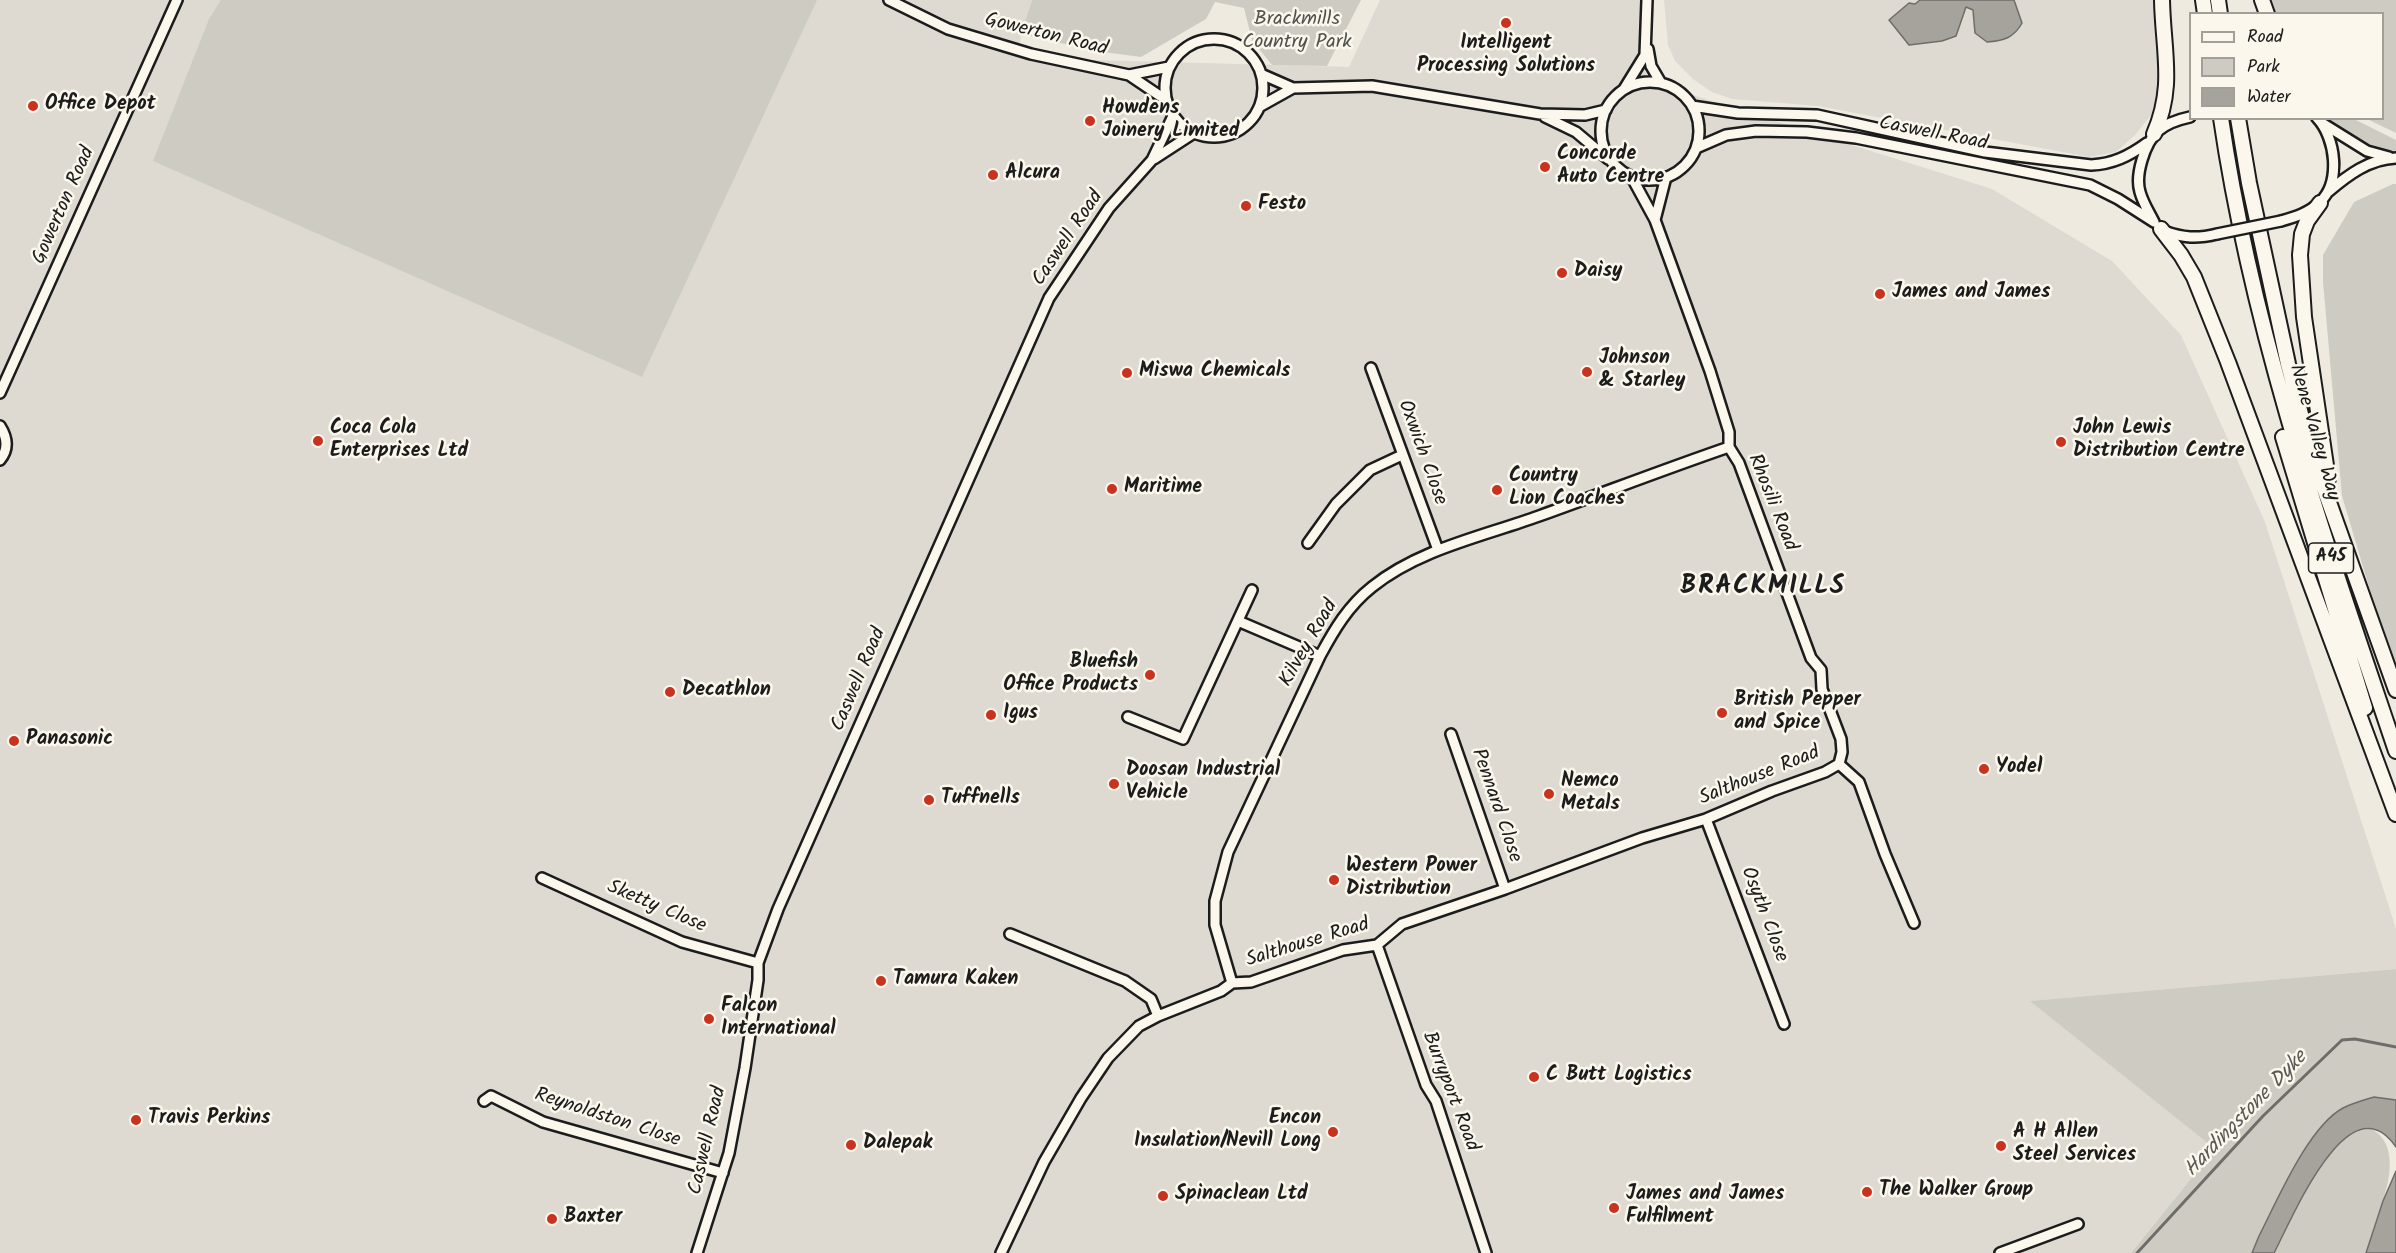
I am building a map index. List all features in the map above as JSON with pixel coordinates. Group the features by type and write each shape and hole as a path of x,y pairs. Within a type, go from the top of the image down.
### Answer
{"highway":[{"path":"2150,139 2160,120 2167,91 2162,1"},
{"name":"Nene Valley Way","path":"2221,120 2231,186 2272,363 2313,507 2396,750"},
{"name":"Nene Valley Way","path":"2238,120 2249,183 2288,364 2310,449 2396,690"},
{"path":"2323,198 2307,221 2302,234 2300,255 2304,317 2332,508"},
{"path":"2157,226 2181,255 2194,278 2228,363 2396,814"},
{"path":"2272,363 2280,425 2291,468 2396,814"}],"street":[{"name":"Gowerton Road","path":"0,393 177,0"},
{"name":"Gowerton Road","path":"889,0 948,28 1031,54 1129,75 1166,100"},
{"path":"1613,163 1602,138 1602,123 1606,110 1622,91 1645,55 1647,0"},
{"path":"1646,38 1651,66 1661,83"},
{"path":"1209,39 1231,42 1244,49 1254,60 1261,74 1263,91 1259,107 1251,120 1239,130 1224,136 1209,137 1194,133 1182,126 1173,116 1166,100 1165,83 1169,67 1179,53 1192,44 1209,39"},
{"name":"Gowerton Road","path":"1129,75 1169,67"},
{"path":"1261,74 1293,88 1372,86 1540,114 1585,115 1606,110"},
{"path":"1540,114 1576,132 1630,176 1642,180 1666,177 1679,171 1690,160 1696,148 1699,126 1692,106 1679,91 1661,83 1641,83 1622,91"},
{"path":"1259,107 1293,88"},
{"name":"Caswell Road","path":"1692,106 1738,113 1817,115 1985,152 2091,165 2123,158 2170,123 2189,117"},
{"name":"Caswell Road","path":"1152,160 1173,116"},
{"path":"2319,121 2367,151 2394,158"},
{"path":"2319,121 2331,147 2334,162 2332,176 2323,198"},
{"name":"Caswell Road","path":"1696,148 1726,135 1756,131 1807,132 1856,138 2090,184 2118,199 2157,226 2184,238 2205,237 2281,221 2307,212 2347,176 2369,163 2394,158"},
{"name":"Caswell Road","path":"697,1253 729,1153 745,1068 759,963 778,909 824,802 1049,298 1109,208 1152,160 1194,133"},
{"path":"2150,139 2139,169 2139,191 2157,226"},
{"name":"Rhosili Road","path":"1630,176 1655,220 1710,371 1728,432 1729,447 1739,463 1811,658 1821,670 1822,689 1841,740 1842,752 1839,764"},
{"path":"1655,220 1666,177"},
{"name":"Oxwich Close","path":"1371,368 1438,550"},
{"path":"0,426 6,441 6,448 0,460"},
{"name":"Kilvey Road","path":"1232,983 1215,925 1215,901 1228,852 1320,656 1344,615 1387,576 1438,550 1538,517 1729,447"},
{"path":"1308,543 1336,504 1370,470 1402,455"},
{"path":"1128,717 1183,739 1252,590"},
{"path":"1238,621 1320,656"},
{"name":"Pennard Close","path":"1451,734 1505,889"},
{"path":"1839,764 1859,782 1885,854 1914,922"},
{"name":"Salthouse Road","path":"1001,1253 1044,1162 1081,1098 1118,1047 1139,1026 1221,991 1232,983 1251,982 1343,950 1377,945 1402,924 1642,838 1706,819 1825,772 1839,764"},
{"name":"Osyth Close","path":"1706,819 1784,1024"},
{"name":"Sketty Close","path":"542,878 682,942 759,963"},
{"path":"1010,934 1125,981 1151,999 1158,1016"},
{"name":"Burryport Road","path":"1377,945 1426,1084 1436,1101 1486,1253"},
{"name":"Reynoldston Close","path":"484,1101 491,1096 543,1122 723,1173"},
{"path":"2000,1253 2078,1224"}],"shaded area":[{"path":"0,0 1032,0 1021,34 1018,58 1349,67 1380,0 1642,0 1638,62 1667,87 1992,189 2112,261 2181,335 2265,522 2396,929 2396,969 2031,1001 2215,1149 2131,1253 0,1253"},
{"path":"1664,0 2154,0 2162,67 2156,109 2135,135 2116,152 2089,157 1818,106 1732,99 1712,92 1693,79 1675,61 1668,45"}],"green space":[{"path":"221,0 817,0 642,377 153,161 209,19"},
{"name":"Brackmills Country Park","path":"1032,0 1361,0 1327,66 1272,65 1252,40 1244,8 1215,2 1206,19 1141,57 1096,51 1021,34"},
{"path":"2269,0 2396,0 2396,133 2369,120 2384,120 2384,12 2274,12"},
{"path":"2326,120 2356,120 2396,140 2396,152 2358,141"},
{"path":"2396,184 2396,664 2374,604 2342,496 2323,282 2323,255 2354,202"},
{"path":"2396,969 2396,1100 2374,1097 2301,1156 2252,1253 2131,1253 2215,1149 2030,1001"},
{"path":"2371,1129 2385,1142 2390,1170 2366,1253 2274,1253 2302,1196 2328,1154 2344,1137 2357,1131"}],"water":[{"path":"1920,0 2014,0 2022,23 2008,38 1987,42 1975,33 1973,10 1966,7 1956,36 1942,41 1909,45 1889,20 1909,3 1915,4"},
{"path":"2374,1097 2396,1100 2396,1147 2378,1130 2360,1130 2341,1142 2324,1162 2308,1187 2274,1253 2252,1253 2284,1185 2318,1131 2343,1108"},
{"path":"2396,1171 2396,1253 2366,1253 2383,1201"}],"waterway":[{"name":"Hardingstone Dyke","path":"2137,1253 2263,1116 2342,1040 2355,1039 2396,1047"}],"place":[{"name":"Intelligent Processing Solutions","path":"1506,23"},
{"name":"Office Depot","path":"33,106"},
{"name":"Howdens Joinery Limited","path":"1090,121"},
{"name":"Concorde Auto Centre","path":"1545,167"},
{"name":"Alcura","path":"993,175"},
{"name":"Festo","path":"1246,206"},
{"name":"Daisy","path":"1562,273"},
{"name":"James and James","path":"1880,294"},
{"name":"Johnson & Starley","path":"1587,372"},
{"name":"Miswa Chemicals","path":"1127,373"},
{"name":"Coca Cola Enterprises Ltd","path":"318,441"},
{"name":"John Lewis Distribution Centre","path":"2061,442"},
{"name":"Maritime","path":"1112,489"},
{"name":"Country Lion Coaches","path":"1497,490"},
{"name":"Bluefish Office Products","path":"1150,675"},
{"name":"Decathlon","path":"670,692"},
{"name":"British Pepper and Spice","path":"1722,713"},
{"name":"Igus","path":"991,715"},
{"name":"Panasonic","path":"14,741"},
{"name":"Yodel","path":"1984,769"},
{"name":"Doosan Industrial Vehicle","path":"1114,784"},
{"name":"Nemco Metals","path":"1549,794"},
{"name":"Tuffnells","path":"929,800"},
{"name":"Western Power Distribution","path":"1334,880"},
{"name":"Tamura Kaken","path":"881,981"},
{"name":"Falcon International","path":"709,1019"},
{"name":"C Butt Logistics","path":"1534,1077"},
{"name":"Travis Perkins","path":"136,1120"},
{"name":"Encon Insulation/Nevill Long","path":"1333,1132"},
{"name":"Dalepak","path":"851,1145"},
{"name":"A H Allen Steel Services","path":"2001,1146"},
{"name":"The Walker Group","path":"1867,1192"},
{"name":"Spinaclean Ltd","path":"1163,1196"},
{"name":"James and James Fulfilment","path":"1614,1208"},
{"name":"Baxter","path":"552,1219"}],"district":[{"name":"BRACKMILLS","path":"1763,589"}]}
